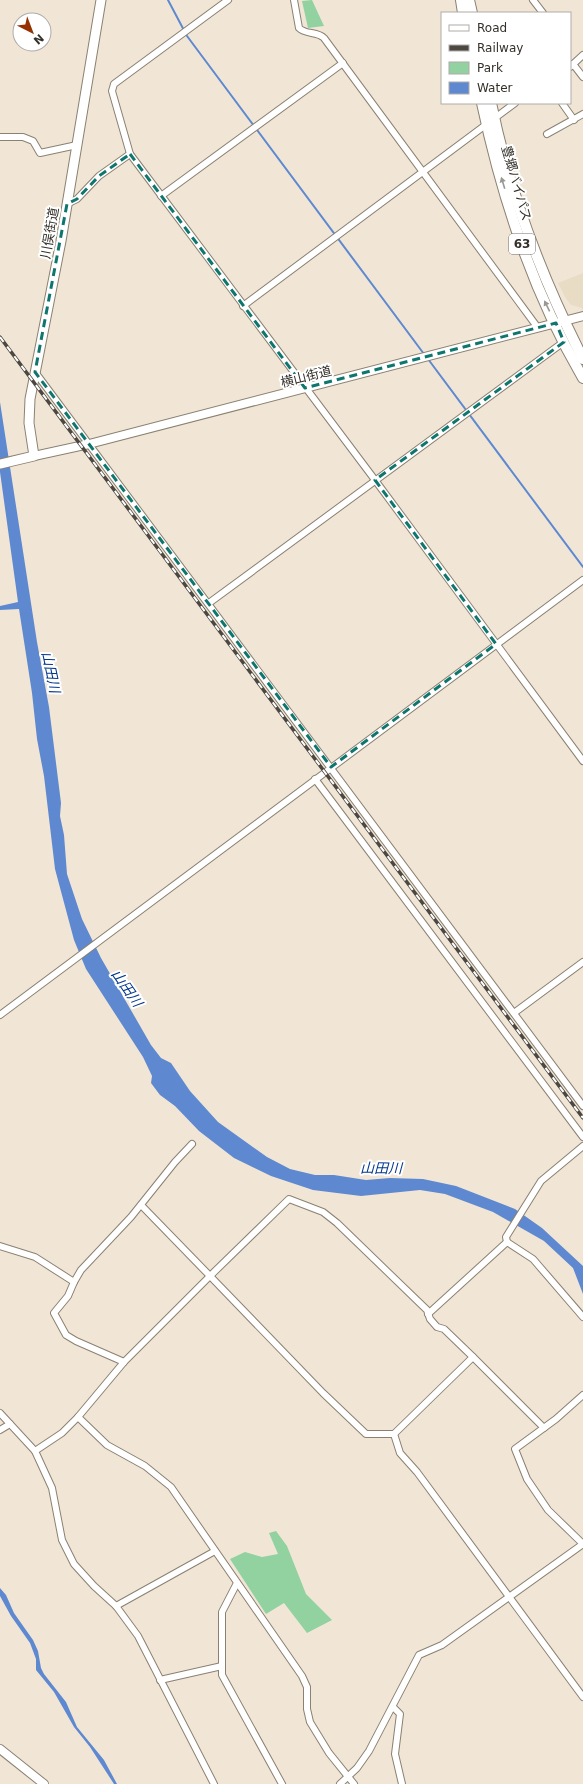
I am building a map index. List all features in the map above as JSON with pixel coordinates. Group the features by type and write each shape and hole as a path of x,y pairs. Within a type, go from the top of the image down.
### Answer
{"main road":[{"name":"川俣街道","path":"34,456 30,438 29,410 61,241 101,0"},
{"path":"461,0 463,12"},
{"path":"469,0 472,12"},
{"name":"豊郷バイパス","path":"482,104 560,322 583,378"},
{"name":"豊郷バイパス","path":"490,122 491,104"},
{"name":"豊郷バイパス","path":"568,340 583,359"},
{"path":"0,464 34,456"}],"street":[{"path":"228,0 114,84 112,91 130,154 375,480 583,761"},
{"path":"294,0 299,28 302,32 321,35 538,328"},
{"path":"533,0 541,12"},
{"path":"583,55 572,66 583,77"},
{"path":"162,196 343,63"},
{"path":"243,306 514,104"},
{"path":"563,104 574,120"},
{"path":"547,134 583,114"},
{"path":"0,137 23,137 32,141 40,153 77,145"},
{"path":"67,204 77,199 99,176 130,154"},
{"name":"横山街道","path":"34,456 89,444 583,316"},
{"path":"209,603 568,340"},
{"path":"35,372 209,603 583,1106"},
{"path":"0,1015 583,580"},
{"path":"315,779 583,1137"},
{"path":"514,1013 583,962"},
{"path":"124,1362 76,1342 66,1334 54,1312 68,1296 74,1282 82,1270 141,1205 174,1162 192,1144"},
{"path":"428,1314 506,1240 525,1205 541,1181 583,1146"},
{"path":"35,1451 62,1433 78,1417 124,1362 289,1199 323,1212 337,1223 426,1310 437,1327 444,1329 544,1428"},
{"path":"141,1205 323,1393 366,1434 394,1434 473,1357"},
{"path":"506,1240 533,1259 583,1317"},
{"path":"0,1246 36,1257 74,1282"},
{"path":"340,1784 349,1777 369,1751 419,1655 442,1645 583,1544 548,1510 527,1479 515,1449 556,1419 583,1395"},
{"path":"0,1413 35,1451 52,1488 62,1540 74,1564 94,1586 116,1606 138,1636 214,1784"},
{"path":"78,1417 107,1445 146,1466 171,1487 302,1676 307,1687 307,1709 310,1722 329,1754 354,1784"},
{"path":"0,1430 10,1424"},
{"path":"394,1434 400,1453 417,1472 583,1697"},
{"path":"116,1606 215,1551"},
{"path":"237,1583 222,1612 222,1675 282,1784"},
{"path":"160,1680 222,1666"},
{"path":"393,1707 400,1714 394,1754 402,1784"},
{"path":"0,1749 44,1784"}],"highlighted area":[{"path":"130,154 305,388 556,323 564,342 375,480 496,644 331,767 35,372 67,204 77,199 99,176"}],"shaded area":[{"path":"583,273 583,312 582,308 571,305 558,283"}],"green space":[{"path":"312,0 324,26 308,28 302,1"},
{"path":"276,1531 287,1546 306,1594 332,1620 307,1633 284,1603 266,1614 230,1559 245,1552 262,1557 278,1554 269,1533"}],"water":[{"path":"0,402 37,642 49,707 61,803 60,816 64,835 67,874 82,919 101,958 151,1045 161,1058 171,1063 190,1091 218,1122 267,1157 290,1169 315,1175 334,1175 366,1180 390,1178 423,1179 456,1186 515,1209 542,1228 583,1266 583,1294 573,1268 544,1241 493,1212 445,1194 420,1190 361,1196 313,1190 271,1176 234,1158 199,1131 175,1106 160,1095 151,1083 152,1076 143,1057 86,969 74,940 55,869 44,776 37,739 32,693 19,609 0,610 0,606 18,602 0,472"},
{"path":"0,1588 6,1595 14,1613 33,1640 38,1651 41,1668 44,1674 66,1702 77,1727 104,1760 117,1784 114,1784 90,1747 74,1727 54,1692 36,1670 36,1659 30,1643 11,1616 0,1596"}],"waterway":[{"path":"168,0 187,36 424,354"},
{"path":"428,359 583,567"}],"railway":[{"path":"0,337 583,1118"}],"water label":[{"name":"山田川","path":"51,672"},
{"name":"山田川","path":"127,988"},
{"name":"山田川","path":"381,1168"}]}
